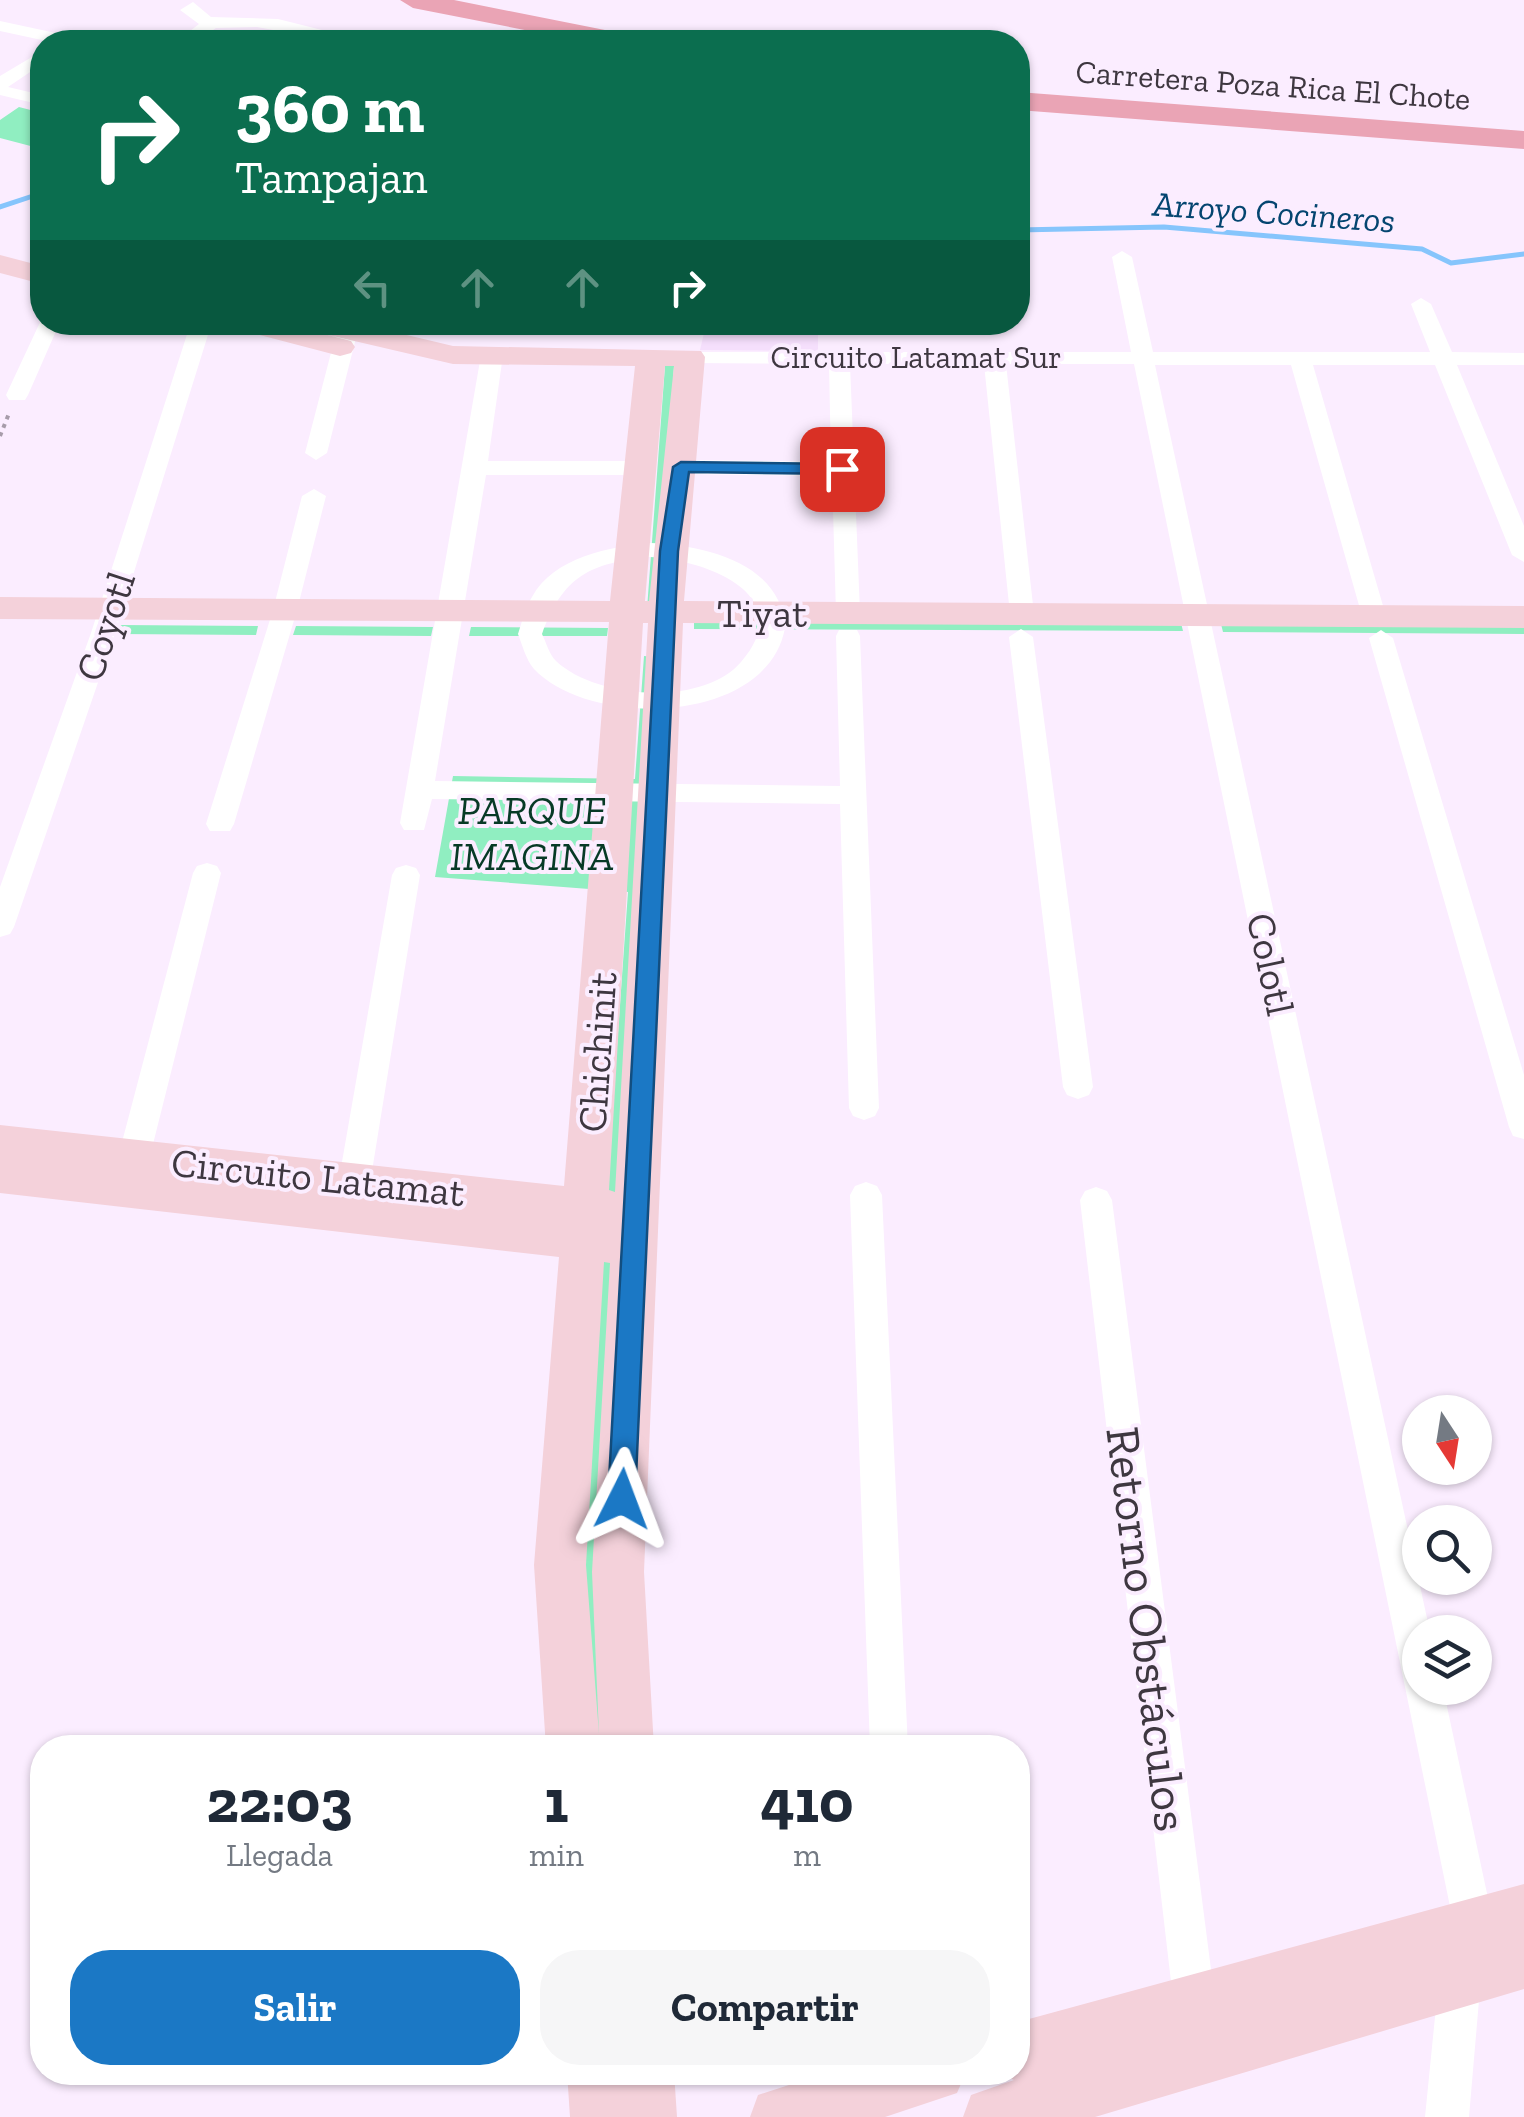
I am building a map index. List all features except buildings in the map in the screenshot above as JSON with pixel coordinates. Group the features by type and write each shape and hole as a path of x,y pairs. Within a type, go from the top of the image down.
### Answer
{"main road":[{"path":"413,0 564,30"},
{"name":"Carretera Poza Rica El Chote","path":"1030,102 1524,140"}],"street":[{"path":"262,22 259,14 247,8 185,5 194,16 214,22 262,22 302,30"},
{"path":"202,30 214,22"},
{"path":"0,26 30,33"},
{"path":"0,87 30,65"},
{"path":"0,87 30,96"},
{"path":"0,249 30,256"},
{"name":"Colotl","path":"1122,257 1408,1615"},
{"path":"0,264 30,272"},
{"path":"1421,304 1524,555"},
{"path":"17,394 44,335"},
{"name":"Coyotl","path":"0,927 107,621 198,335"},
{"path":"316,453 347,335"},
{"name":"Circuito Latamat Sur","path":"349,335 419,367 839,356 1524,359"},
{"path":"839,356 864,1108"},
{"path":"994,357 1078,1087"},
{"path":"1300,358 1524,1127"},
{"name":"Chichinit","path":"650,551 681,467 664,362"},
{"name":"Chichinit","path":"573,1735 560,1566 615,792 641,702 650,551 638,468 664,362"},
{"path":"414,823 491,363"},
{"path":"681,467 842,469"},
{"path":"476,468 638,468"},
{"path":"220,824 314,496"},
{"path":"650,551 705,557 736,570 758,588 771,624 758,660 734,680 701,695 641,702 586,692 558,678 538,658 532,623 554,583 588,563 650,551"},
{"name":"Tiyat","path":"0,608 107,621 1378,627 1524,617"},
{"name":"Tiyat","path":"0,633 107,621"},
{"name":"Tiyat","path":"1378,627 1524,639"},
{"name":"Chichinit","path":"626,1735 618,1572 657,792 641,702"},
{"path":"420,790 854,795"},
{"path":"130,1173 208,874"},
{"path":"352,1198 406,874"},
{"name":"Circuito Latamat","path":"0,1142 130,1173 635,1228"},
{"name":"Circuito Latamat","path":"0,1175 130,1173"},
{"path":"866,1195 888,1735"},
{"name":"Retorno Obstáculos","path":"1096,1200 1199,2032"},
{"path":"1428,1705 1486,1939 1447,2117"},
{"path":"992,2117 1199,2032 1486,1939 1524,1960"},
{"path":"1030,2051 1199,2032"},
{"path":"598,2085 600,2117"},
{"path":"645,2085 647,2117"},
{"path":"780,2117 912,2086"}],"shaded area":[{"path":"704,335 818,335 818,351 700,350"}],"green space":[{"path":"19,107 30,110 30,146 0,138 0,120"},
{"path":"665,366 674,366 658,608 647,609"},
{"path":"694,620 1181,623 1183,631 694,629"},
{"path":"1221,624 1524,625 1524,634 1223,632"},
{"path":"120,625 258,626 256,635 118,634"},
{"path":"296,626 433,627 431,636 293,635"},
{"path":"471,627 608,628 607,636 469,636"},
{"name":"PARQUE IMAGINA","path":"644,656 655,657 619,1203 606,1202 628,892 435,877 453,776 635,779"},
{"path":"602,1260 615,1260 604,1735 593,1735 584,1569"}],"waterway":[{"name":"Arroyo Cocineros","path":"0,207 30,197"},
{"name":"Arroyo Cocineros","path":"1030,230 1164,227 1422,249 1451,263 1524,254"}],"route":[{"path":"622,1499 669,551 681,467 842,469"}]}
